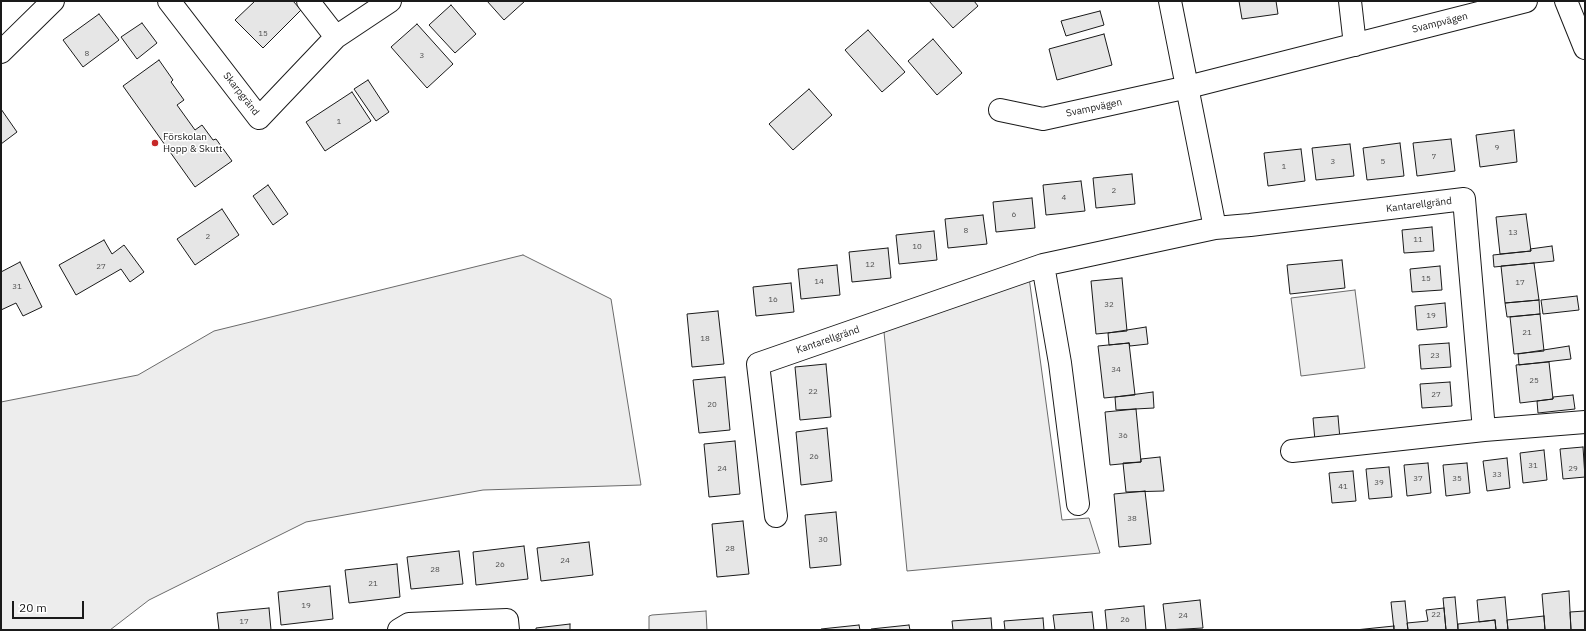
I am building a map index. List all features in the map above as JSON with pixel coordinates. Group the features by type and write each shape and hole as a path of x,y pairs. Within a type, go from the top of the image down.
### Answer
{"street":[{"path":"1,52 53,1"},
{"name":"Skarpgränd","path":"169,1 259,118 336,37 390,1"},
{"path":"308,1 336,37"},
{"path":"1170,1 1215,228"},
{"path":"1350,1 1355,45"},
{"name":"Svampvägen","path":"1000,110 1043,118 1188,87 1526,1"},
{"path":"1566,1 1585,48"},
{"name":"Kantarellgränd","path":"776,516 758,364 1043,265 1215,228 1464,199 1484,430"},
{"path":"1043,265 1060,363 1078,504"},
{"path":"1292,451 1484,430 1585,422"},
{"path":"399,630 409,624 507,620 508,630"}],"shaded area":[{"path":"523,255 611,299 641,485 483,490 306,522 149,600 110,630 1,630 1,402 138,375 214,331"},
{"path":"1028,270 1062,520 1089,518 1100,553 907,571 884,332"},
{"path":"1355,290 1365,368 1301,376 1291,298"},
{"path":"706,611 707,630 649,630 649,616 652,615"}],"building":[{"path":"255,1 293,1 301,10 263,48 235,20"},
{"path":"487,1 525,1 504,20"},
{"path":"929,1 974,1 978,6 953,28"},
{"path":"1239,1 1276,1 1278,14 1242,19"},
{"path":"451,5 476,34 455,53 429,25"},
{"path":"1100,11 1104,25 1066,36 1061,21"},
{"path":"99,14 119,40 83,67 63,40"},
{"path":"142,23 157,43 137,59 121,37"},
{"path":"417,24 453,64 427,88 391,47"},
{"path":"868,30 905,72 882,92 845,50"},
{"path":"1104,34 1112,65 1057,80 1049,49"},
{"path":"933,39 962,73 937,95 908,61"},
{"path":"159,60 173,80 171,82 184,100 177,105 195,130 202,125 213,140 216,139 232,161 195,187 123,86"},
{"path":"368,80 389,112 376,121 354,89"},
{"path":"809,89 832,115 793,150 769,124"},
{"path":"352,92 371,121 325,151 306,122"},
{"path":"1,109 17,132 1,144"},
{"path":"1514,130 1517,162 1480,167 1476,135"},
{"path":"1451,139 1455,171 1417,176 1413,143"},
{"path":"1400,143 1404,176 1367,180 1363,148"},
{"path":"1350,144 1354,176 1316,180 1312,148"},
{"path":"1301,149 1305,181 1268,186 1264,153"},
{"path":"1132,174 1135,204 1096,208 1093,178"},
{"path":"1081,181 1085,211 1046,215 1043,185"},
{"path":"268,185 288,214 273,225 253,196"},
{"path":"1032,198 1035,228 996,232 993,202"},
{"path":"222,209 239,235 195,265 177,239"},
{"path":"1526,214 1531,251 1500,254 1496,217"},
{"path":"983,215 987,244 948,248 945,219"},
{"path":"1432,227 1434,251 1404,253 1402,230"},
{"path":"934,231 937,260 899,264 896,235"},
{"path":"104,240 112,254 124,245 144,272 130,282 121,269 76,295 59,265"},
{"path":"1552,246 1554,261 1494,267 1493,255 1531,251 1530,249"},
{"path":"888,248 891,278 852,282 849,252"},
{"path":"1342,260 1345,288 1290,294 1287,265"},
{"path":"20,262 42,307 23,316 16,303 1,310 1,272"},
{"path":"1534,263 1539,300 1505,303 1501,266"},
{"path":"837,265 840,295 801,299 798,269"},
{"path":"1440,266 1442,290 1412,292 1410,269"},
{"path":"1122,278 1127,331 1096,334 1091,281"},
{"path":"791,283 794,312 756,316 753,287"},
{"path":"1577,296 1579,310 1543,314 1541,300"},
{"path":"1539,300 1540,314 1507,317 1505,303"},
{"path":"1445,303 1447,327 1417,330 1415,306"},
{"path":"718,311 724,364 692,367 687,314"},
{"path":"1540,314 1544,351 1514,354 1510,317"},
{"path":"1146,327 1148,344 1130,346 1129,343 1109,345 1108,333"},
{"path":"1129,343 1135,395 1104,398 1098,346"},
{"path":"1449,343 1451,367 1421,369 1419,345"},
{"path":"1569,346 1571,359 1519,365 1518,354"},
{"path":"1549,362 1553,399 1520,403 1516,365"},
{"path":"826,364 831,417 800,420 795,367"},
{"path":"725,377 730,430 699,433 693,380"},
{"path":"1450,382 1452,406 1422,408 1420,384"},
{"path":"1153,392 1154,408 1116,410 1115,397"},
{"path":"1573,395 1575,409 1538,413 1537,401 1553,399 1553,397"},
{"path":"1136,409 1141,462 1110,465 1105,412"},
{"path":"1338,416 1340,439 1315,441 1313,418"},
{"path":"827,428 832,481 801,485 796,432"},
{"path":"735,441 740,494 709,497 704,444"},
{"path":"1583,447 1585,477 1563,479 1560,449"},
{"path":"1544,450 1547,480 1523,483 1520,453"},
{"path":"1160,457 1164,491 1126,492 1123,463 1141,462 1141,459"},
{"path":"1507,458 1510,488 1487,491 1483,461"},
{"path":"1428,463 1431,493 1407,496 1404,465"},
{"path":"1467,463 1470,493 1446,496 1443,465"},
{"path":"1389,467 1392,497 1369,499 1366,469"},
{"path":"1353,471 1356,501 1332,503 1329,473"},
{"path":"1145,491 1151,544 1119,547 1114,494"},
{"path":"836,512 841,565 810,568 805,515"},
{"path":"743,521 749,574 717,577 712,524"},
{"path":"589,542 593,575 541,581 537,548"},
{"path":"524,546 528,579 476,585 473,552"},
{"path":"459,551 463,584 411,589 407,557"},
{"path":"397,564 400,597 349,603 345,570"},
{"path":"330,586 333,619 281,625 278,592"},
{"path":"1569,591 1571,630 1545,630 1542,594"},
{"path":"1455,597 1458,630 1446,630 1443,598"},
{"path":"1505,597 1508,630 1496,630 1495,620 1479,622 1477,600"},
{"path":"1200,600 1203,628 1166,630 1163,604"},
{"path":"1405,601 1408,630 1394,630 1391,602"},
{"path":"1144,606 1146,630 1107,630 1105,610"},
{"path":"269,608 271,630 219,630 217,613"},
{"path":"1444,608 1446,630 1408,630 1407,623 1428,621 1426,610"},
{"path":"1585,611 1585,630 1571,630 1570,612"},
{"path":"1092,612 1094,630 1055,630 1053,615"},
{"path":"1544,616 1545,630 1508,630 1507,620"},
{"path":"991,618 992,630 953,630 952,621"},
{"path":"1043,618 1044,630 1005,630 1004,621"},
{"path":"1495,620 1496,630 1458,630 1458,624"},
{"path":"570,624 570,630 536,630 536,628"},
{"path":"859,625 860,630 821,630 821,629"},
{"path":"909,625 910,630 871,630 871,629"},
{"path":"1394,626 1394,630 1355,630"}],"place":[{"name":"Förskolan Hopp & Skutt","path":"155,143"}]}
